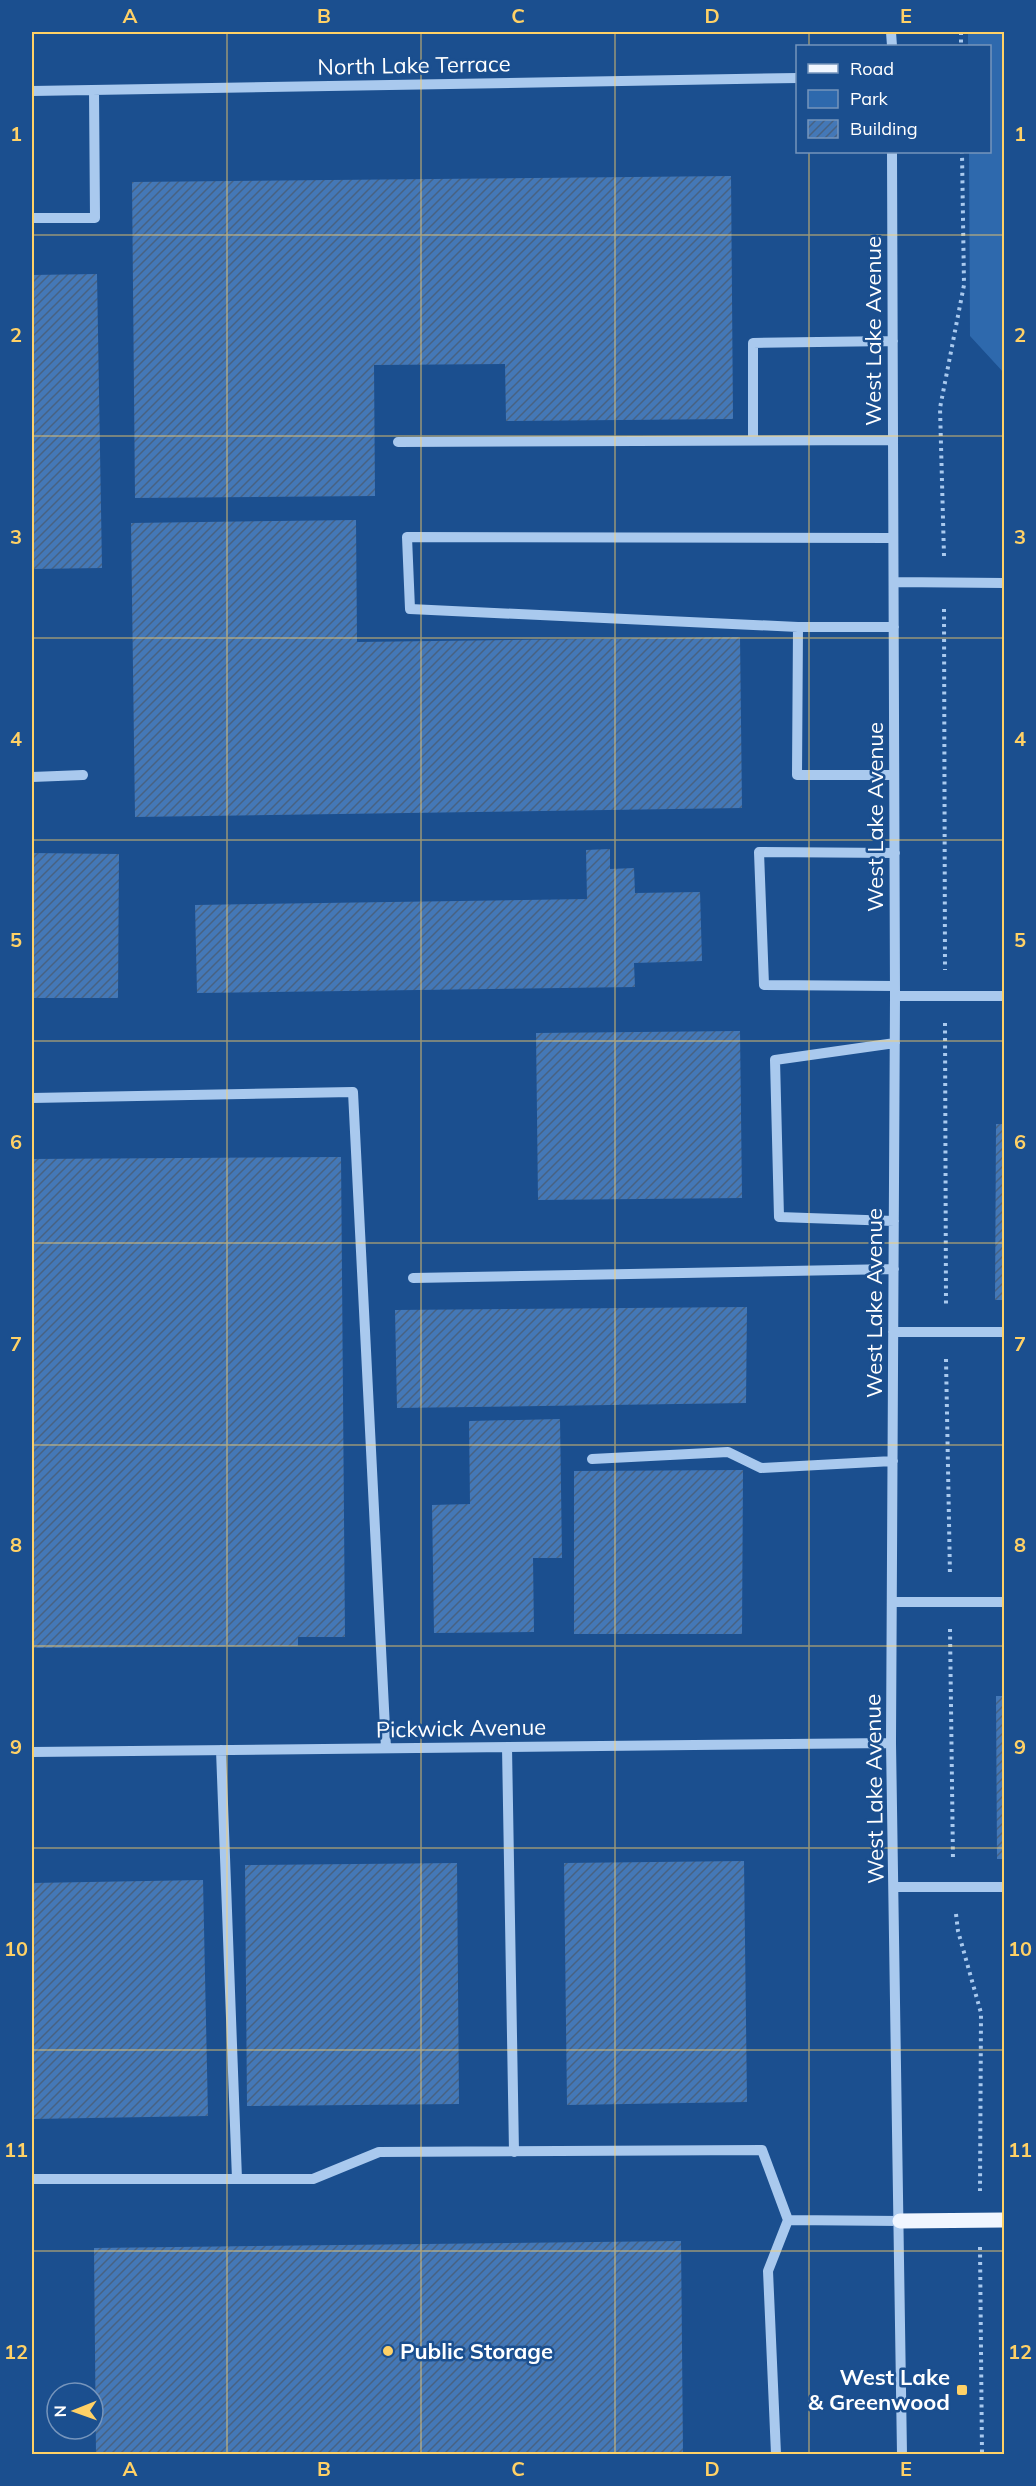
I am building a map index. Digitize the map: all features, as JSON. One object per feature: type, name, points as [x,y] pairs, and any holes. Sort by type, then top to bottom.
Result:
[{"type":"main road","points":[[900,2221],[1005,2220]]},
{"type":"street","name":"North Lake Terrace","points":[[32,91],[796,78]]},
{"type":"street","points":[[32,218],[94,218],[94,90]]},
{"type":"street","name":"West Lake Avenue","points":[[892,153],[895,1043],[891,1743],[902,2454]]},
{"type":"street","points":[[753,440],[753,343],[893,341]]},
{"type":"street","points":[[398,442],[892,440]]},
{"type":"street","points":[[893,538],[407,537],[410,609],[798,627],[894,627]]},
{"type":"street","points":[[894,582],[1005,583]]},
{"type":"street","points":[[798,627],[797,775],[894,776]]},
{"type":"street","points":[[32,777],[83,775]]},
{"type":"street","points":[[895,853],[759,852],[764,985],[895,991],[945,996],[1005,996]]},
{"type":"street","points":[[894,1221],[779,1217],[775,1060],[895,1043]]},
{"type":"street","points":[[32,1098],[353,1092],[386,1748]]},
{"type":"street","points":[[413,1278],[894,1269]]},
{"type":"street","points":[[893,1332],[1005,1332]]},
{"type":"street","points":[[592,1459],[728,1452],[761,1467],[893,1461]]},
{"type":"street","points":[[892,1602],[1005,1602]]},
{"type":"street","name":"Pickwick Avenue","points":[[32,1752],[891,1743]]},
{"type":"street","points":[[507,1747],[514,2152]]},
{"type":"street","points":[[220,1750],[237,2179]]},
{"type":"street","points":[[894,1887],[1005,1887]]},
{"type":"street","points":[[32,2179],[313,2179],[379,2152],[762,2150],[788,2220],[768,2271],[776,2454]]},
{"type":"street","points":[[788,2220],[900,2221]]},
{"type":"path","points":[[962,153],[964,285],[940,408],[944,583],[946,1332],[954,1887],[958,1932],[981,2013],[981,2152]]},
{"type":"path","points":[[981,2286],[982,2454]]},
{"type":"green space","points":[[968,32],[1004,32],[1004,373],[970,336],[969,153],[991,153],[991,45],[968,45]]},
{"type":"building","points":[[731,176],[733,419],[506,421],[505,364],[374,365],[375,496],[135,498],[132,182]]},
{"type":"building","points":[[97,274],[102,568],[32,569],[32,275]]},
{"type":"building","points":[[356,520],[357,642],[740,637],[742,808],[135,817],[131,523]]},
{"type":"building","points":[[610,849],[610,869],[634,868],[635,893],[700,892],[702,961],[634,963],[635,987],[197,993],[195,905],[587,899],[586,850]]},
{"type":"building","points":[[32,853],[119,854],[118,998],[32,998]]},
{"type":"building","points":[[740,1031],[742,1198],[538,1200],[536,1033]]},
{"type":"building","points":[[996,1124],[1004,1124],[1004,1300],[995,1300]]},
{"type":"building","points":[[341,1157],[345,1637],[298,1637],[298,1646],[32,1648],[32,1159]]},
{"type":"building","points":[[747,1307],[746,1403],[397,1408],[395,1310]]},
{"type":"building","points":[[560,1419],[562,1558],[533,1558],[534,1632],[434,1633],[432,1505],[470,1504],[469,1421]]},
{"type":"building","points":[[743,1470],[742,1634],[574,1634],[574,1471]]},
{"type":"building","points":[[996,1696],[1004,1696],[1004,1859],[997,1859]]},
{"type":"building","points":[[744,1861],[747,2102],[567,2105],[564,1863]]},
{"type":"building","points":[[457,1863],[459,2104],[247,2106],[245,1865]]},
{"type":"building","points":[[203,1880],[208,2116],[32,2119],[32,1883]]},
{"type":"building","name":"Public Storage","points":[[681,2241],[683,2454],[96,2454],[96,2441],[105,2441],[105,2381],[95,2381],[94,2248]]},
{"type":"place","name":"Public Storage","points":[[388,2351]]},
{"type":"place","name":"West Lake & Greenwood","points":[[962,2390]]}]
